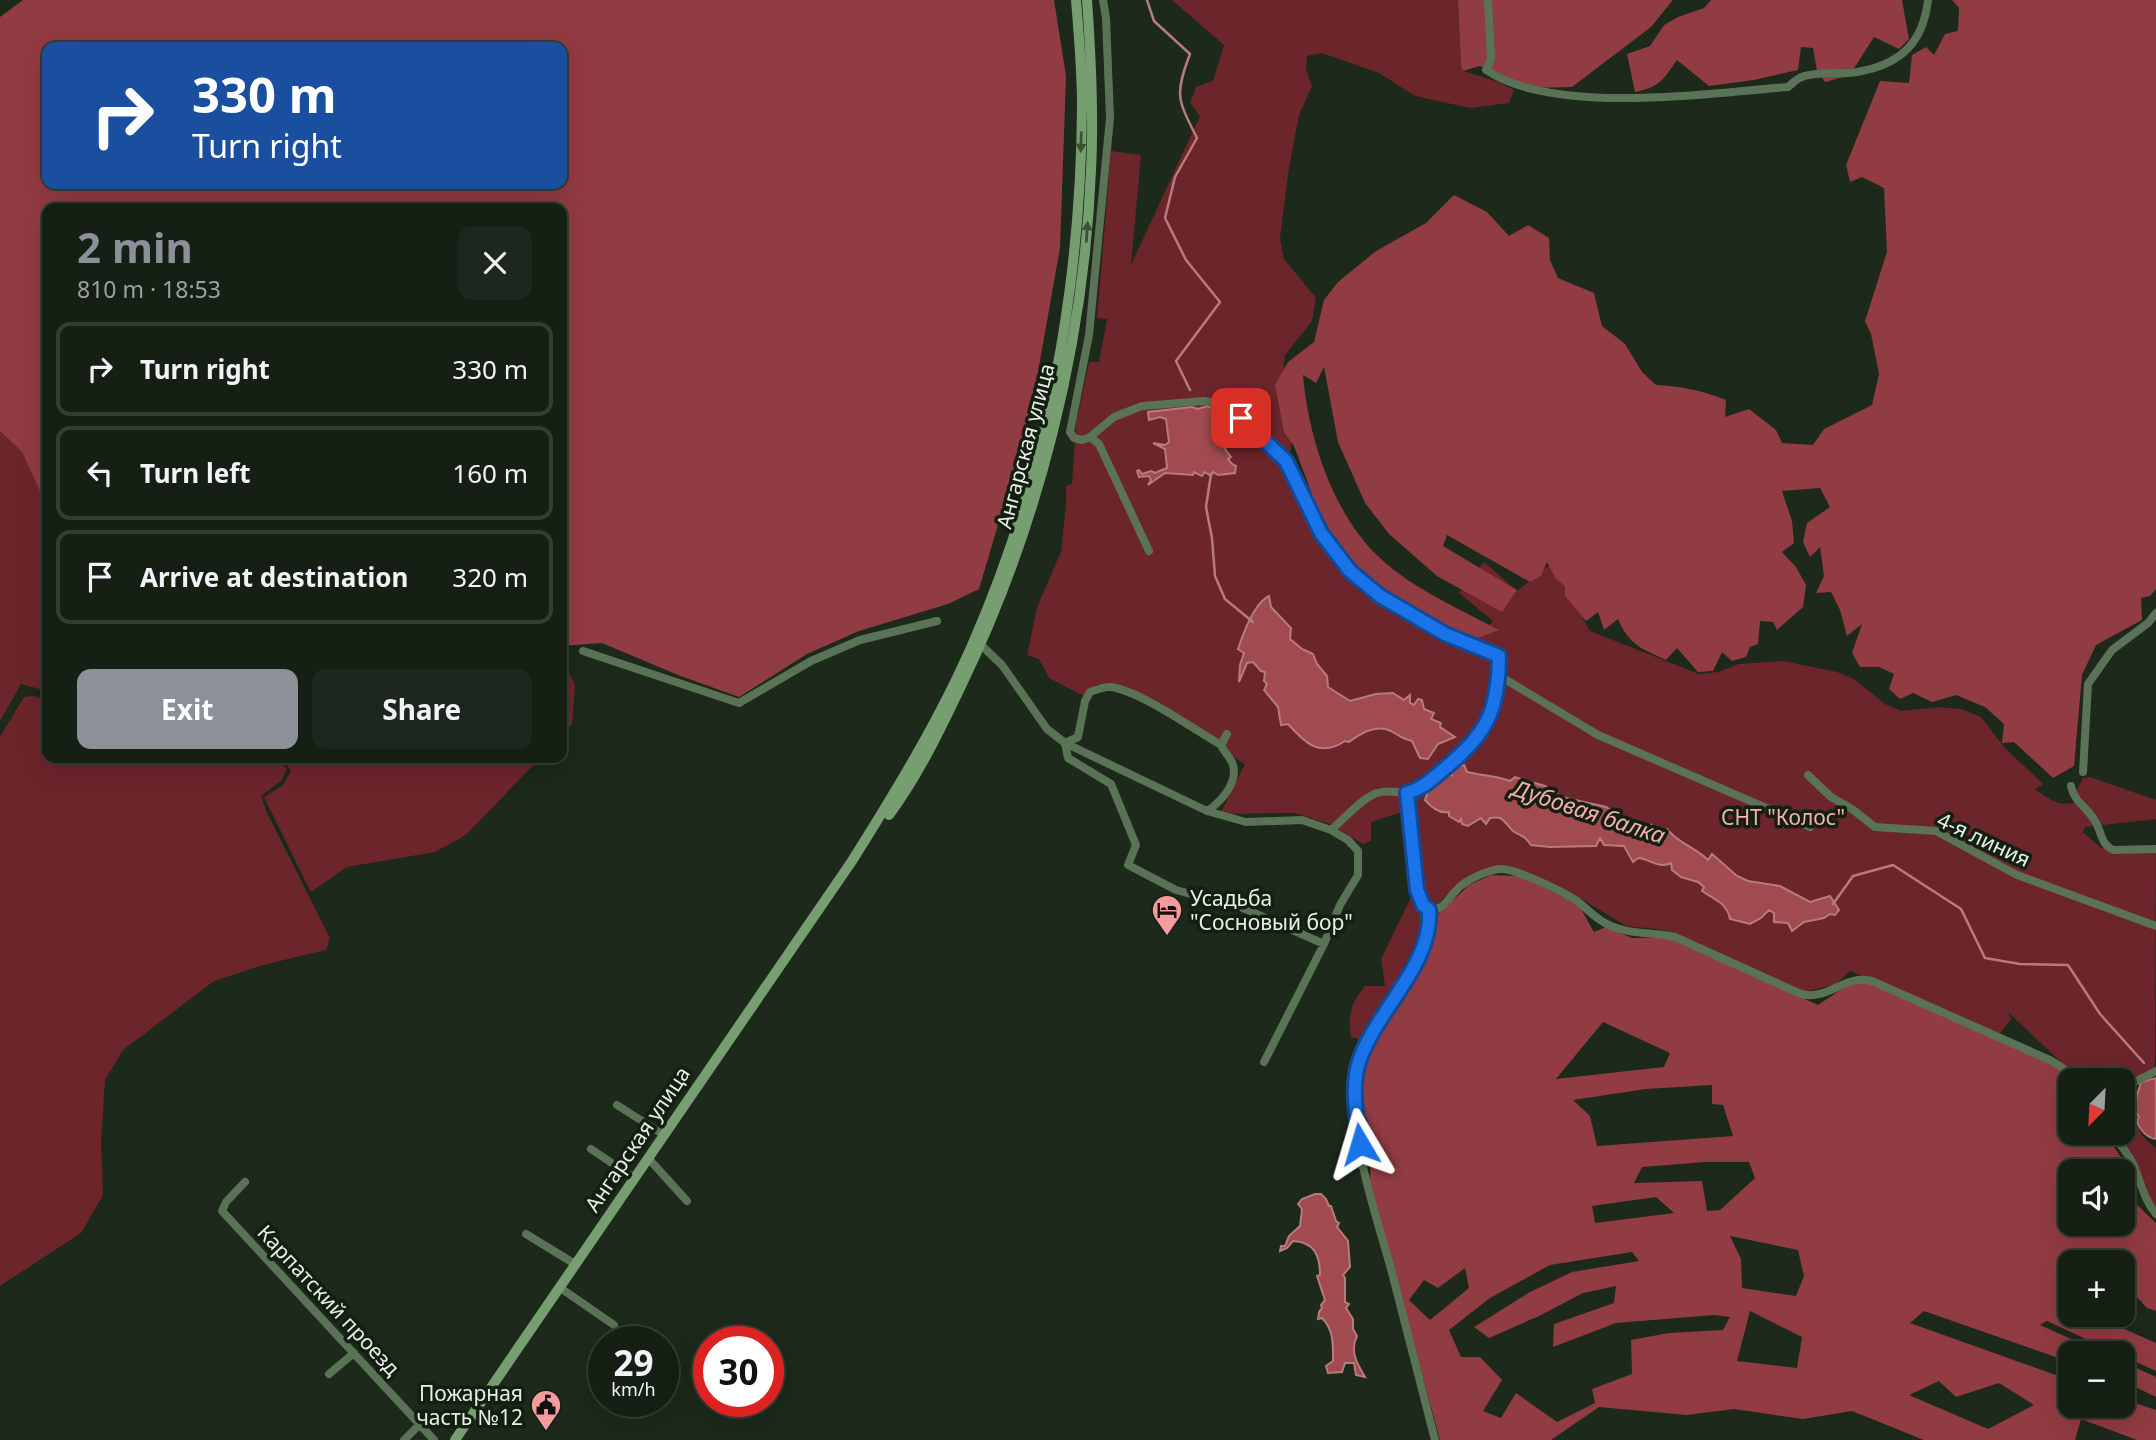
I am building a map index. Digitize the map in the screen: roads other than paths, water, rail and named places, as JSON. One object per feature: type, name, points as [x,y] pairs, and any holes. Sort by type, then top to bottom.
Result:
[{"type":"main road","name":"Ангарская улица","points":[[455,1440],[852,861],[907,774],[973,644],[1023,511],[1055,380],[1074,262],[1082,105],[1076,0]]},
{"type":"main road","name":"Ангарская улица","points":[[852,861],[913,779],[981,645],[1011,569],[1041,477],[1058,410],[1086,246],[1093,98],[1087,0]]},
{"type":"street","points":[[1103,0],[1110,118],[1089,335],[1070,426],[1074,438],[1082,440],[1090,437],[1114,417],[1142,406],[1204,401],[1227,404],[1286,461],[1321,533],[1350,571],[1380,596],[1445,634],[1499,656],[1492,712],[1479,737],[1420,789],[1407,793],[1377,793],[1331,830]]},
{"type":"street","points":[[1488,0],[1491,59],[1486,70],[1503,81],[1538,92],[1632,99],[1788,87],[1801,77],[1857,72],[1880,66],[1900,58],[1916,38],[1926,18],[1928,0]]},
{"type":"street","points":[[1090,437],[1099,444],[1149,551]]},
{"type":"street","points":[[2083,772],[2088,684],[2112,650],[2148,623],[2156,613]]},
{"type":"street","points":[[583,651],[739,703],[811,661],[860,640],[937,621]]},
{"type":"street","points":[[981,645],[1002,665],[1046,729],[1065,743],[1207,811],[1246,822],[1302,820],[1331,830],[1348,840],[1358,851],[1358,874],[1340,905],[1324,944],[1264,1062]]},
{"type":"street","points":[[1498,675],[1598,735],[1810,827]]},
{"type":"street","points":[[1065,743],[1078,737],[1085,701],[1090,692],[1104,687],[1116,688],[1140,698],[1221,745],[1232,763],[1230,786],[1220,802],[1207,811]]},
{"type":"street","points":[[1221,745],[1227,734]]},
{"type":"street","points":[[1065,743],[1068,758],[1111,784],[1136,845],[1128,865],[1175,890],[1243,908],[1324,944]]},
{"type":"street","name":"4-я линия","points":[[1808,775],[1831,797],[1852,808],[1875,827],[1936,831],[2017,875],[2156,926]]},
{"type":"street","points":[[2071,786],[2073,796],[2095,820],[2107,847],[2113,850],[2156,849]]},
{"type":"street","points":[[1407,793],[1417,890],[1423,905],[1429,910],[1435,911],[1441,907],[1462,885],[1494,870],[1509,870],[1567,894],[1598,920],[1627,932],[1675,937],[1812,997],[1852,980],[1872,981],[2052,1061],[2062,1068]]},
{"type":"street","points":[[1429,910],[1428,931],[1419,954],[1360,1058],[1356,1074],[1355,1103],[1371,1195],[1435,1440]]},
{"type":"street","points":[[2135,1082],[2156,1071]]},
{"type":"street","points":[[617,1105],[664,1135]]},
{"type":"street","points":[[2120,1145],[2132,1162],[2146,1203],[2156,1214]]},
{"type":"street","points":[[591,1149],[634,1178]]},
{"type":"street","points":[[648,1158],[687,1201]]},
{"type":"street","name":"Карпатский проезд","points":[[245,1182],[222,1210],[435,1440]]},
{"type":"street","points":[[526,1234],[575,1264]]},
{"type":"street","points":[[559,1287],[614,1325]]},
{"type":"street","points":[[329,1374],[354,1353]]},
{"type":"street","points":[[404,1440],[420,1424]]},
{"type":"water","points":[[1207,406],[1221,412],[1218,423],[1223,425],[1228,441],[1225,449],[1231,457],[1228,459],[1236,466],[1235,473],[1218,475],[1213,472],[1211,476],[1205,472],[1202,476],[1194,472],[1193,475],[1165,473],[1148,485],[1151,480],[1149,476],[1139,477],[1137,471],[1142,474],[1151,471],[1155,473],[1167,468],[1165,449],[1153,443],[1165,445],[1169,442],[1166,419],[1160,417],[1149,420],[1148,412]]},
{"type":"water","points":[[1269,596],[1271,607],[1291,628],[1290,639],[1313,654],[1327,676],[1328,687],[1350,701],[1376,694],[1393,693],[1404,700],[1410,695],[1410,703],[1414,705],[1418,699],[1422,700],[1424,709],[1434,713],[1431,719],[1441,723],[1440,727],[1455,737],[1438,744],[1428,759],[1420,758],[1412,741],[1385,729],[1369,730],[1349,742],[1320,748],[1307,742],[1288,724],[1281,725],[1278,707],[1264,690],[1267,684],[1264,681],[1265,672],[1253,662],[1247,663],[1239,682],[1244,653],[1238,649],[1240,643],[1254,612]]},
{"type":"water","points":[[1464,765],[1467,772],[1510,781],[1515,777],[1545,786],[1562,797],[1606,807],[1640,829],[1646,830],[1651,825],[1652,830],[1664,832],[1667,829],[1708,860],[1712,854],[1737,876],[1748,881],[1780,886],[1810,902],[1830,896],[1839,910],[1835,915],[1804,922],[1792,931],[1788,923],[1774,922],[1774,913],[1769,910],[1750,924],[1730,919],[1723,905],[1702,891],[1704,887],[1698,882],[1681,877],[1672,870],[1671,863],[1658,864],[1638,858],[1633,862],[1624,846],[1604,845],[1600,838],[1596,846],[1531,845],[1498,818],[1490,818],[1486,824],[1481,818],[1468,826],[1462,824],[1461,819],[1459,822],[1449,816],[1449,812],[1439,811],[1425,800],[1435,783],[1452,775],[1453,768]]},
{"type":"water","points":[[2156,1078],[2156,1139],[2142,1131],[2137,1122],[2139,1117],[2135,1112],[2135,1102],[2141,1082]]},
{"type":"water","points":[[1321,1194],[1331,1206],[1339,1223],[1337,1227],[1348,1241],[1350,1267],[1343,1275],[1345,1302],[1349,1304],[1346,1308],[1353,1319],[1353,1329],[1357,1336],[1355,1358],[1365,1377],[1356,1375],[1354,1363],[1345,1363],[1342,1372],[1328,1373],[1326,1366],[1333,1361],[1333,1344],[1326,1323],[1322,1318],[1318,1319],[1325,1300],[1317,1276],[1320,1275],[1320,1268],[1317,1256],[1311,1247],[1293,1241],[1280,1251],[1289,1236],[1300,1226],[1302,1209],[1298,1204],[1302,1199]]},
{"type":"waterway","name":"Дубовая балка","points":[[1147,0],[1154,21],[1190,54],[1182,79],[1180,98],[1197,138],[1175,177],[1165,218],[1186,260],[1220,302],[1176,361],[1190,390]]},
{"type":"waterway","name":"Дубовая балка","points":[[1211,474],[1206,507],[1215,576],[1225,599],[1253,622]]},
{"type":"waterway","name":"Дубовая балка","points":[[1833,904],[1853,876],[1893,865],[1961,909],[1985,958],[2020,964],[2068,965],[2100,1014],[2144,1063]]},
{"type":"place","name":"Усадьба \"Сосновый бор\"","points":[[1167,937]]},
{"type":"place","name":"Пожарная часть №12","points":[[546,1432]]},
{"type":"park label","name":"СНТ \"Колос\"","points":[[1783,817]]}]
